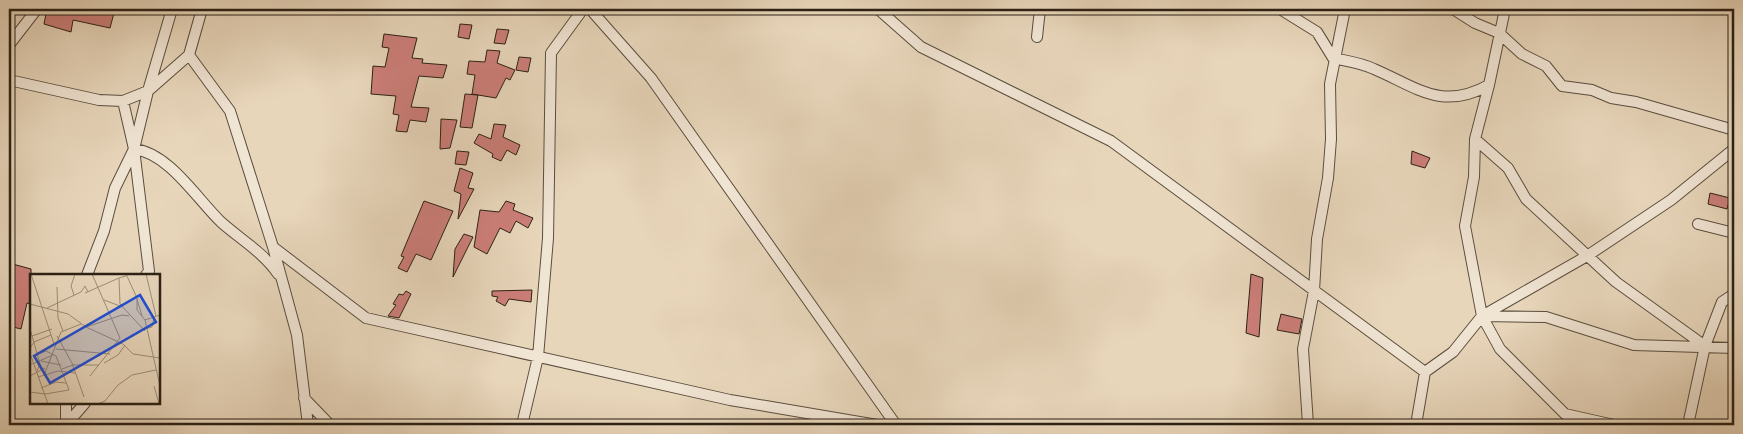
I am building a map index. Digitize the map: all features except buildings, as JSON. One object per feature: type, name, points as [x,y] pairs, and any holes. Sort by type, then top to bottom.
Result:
[{"type":"street","points":[[9,45],[36,9]]},
{"type":"street","points":[[87,274],[104,231],[115,188],[134,149],[148,91],[172,9]]},
{"type":"street","points":[[9,80],[99,100],[123,101],[148,91],[188,55],[202,9]]},
{"type":"street","points":[[522,425],[538,357],[548,238],[551,53],[583,9]]},
{"type":"street","points":[[590,9],[652,78],[896,425]]},
{"type":"street","points":[[878,9],[921,47],[1111,141],[1425,372]]},
{"type":"street","points":[[1037,37],[1040,9]]},
{"type":"street","points":[[1280,9],[1317,32],[1333,58],[1373,68],[1433,95],[1452,98],[1465,96],[1489,85]]},
{"type":"street","points":[[1308,425],[1303,349],[1314,290],[1317,239],[1328,178],[1331,139],[1330,84],[1333,58],[1345,9]]},
{"type":"street","points":[[1453,9],[1475,23],[1499,34],[1522,54],[1546,66],[1562,86],[1592,90],[1612,98],[1636,102],[1734,130]]},
{"type":"street","points":[[1505,9],[1475,139],[1474,177],[1465,226],[1482,316],[1500,349],[1565,414],[1614,425]]},
{"type":"street","points":[[188,55],[230,111],[273,247],[297,335],[308,425]]},
{"type":"street","points":[[123,101],[134,149],[149,272],[147,274]]},
{"type":"street","points":[[1475,139],[1508,168],[1526,199],[1587,256],[1616,282],[1705,346]]},
{"type":"street","points":[[134,149],[144,150],[175,172],[220,221],[278,273],[283,287]]},
{"type":"street","points":[[1416,425],[1425,372],[1453,352],[1482,316],[1587,256],[1671,200],[1734,149]]},
{"type":"street","points":[[1698,224],[1734,233]]},
{"type":"street","points":[[273,247],[366,318],[730,400],[877,425]]},
{"type":"street","points":[[1688,425],[1705,346],[1722,302],[1734,294]]},
{"type":"street","points":[[1482,316],[1546,316],[1634,345],[1734,348]]},
{"type":"street","points":[[304,398],[330,425]]},
{"type":"street","points":[[66,404],[66,425]]},
{"type":"street","points":[[66,425],[84,404]]}]
